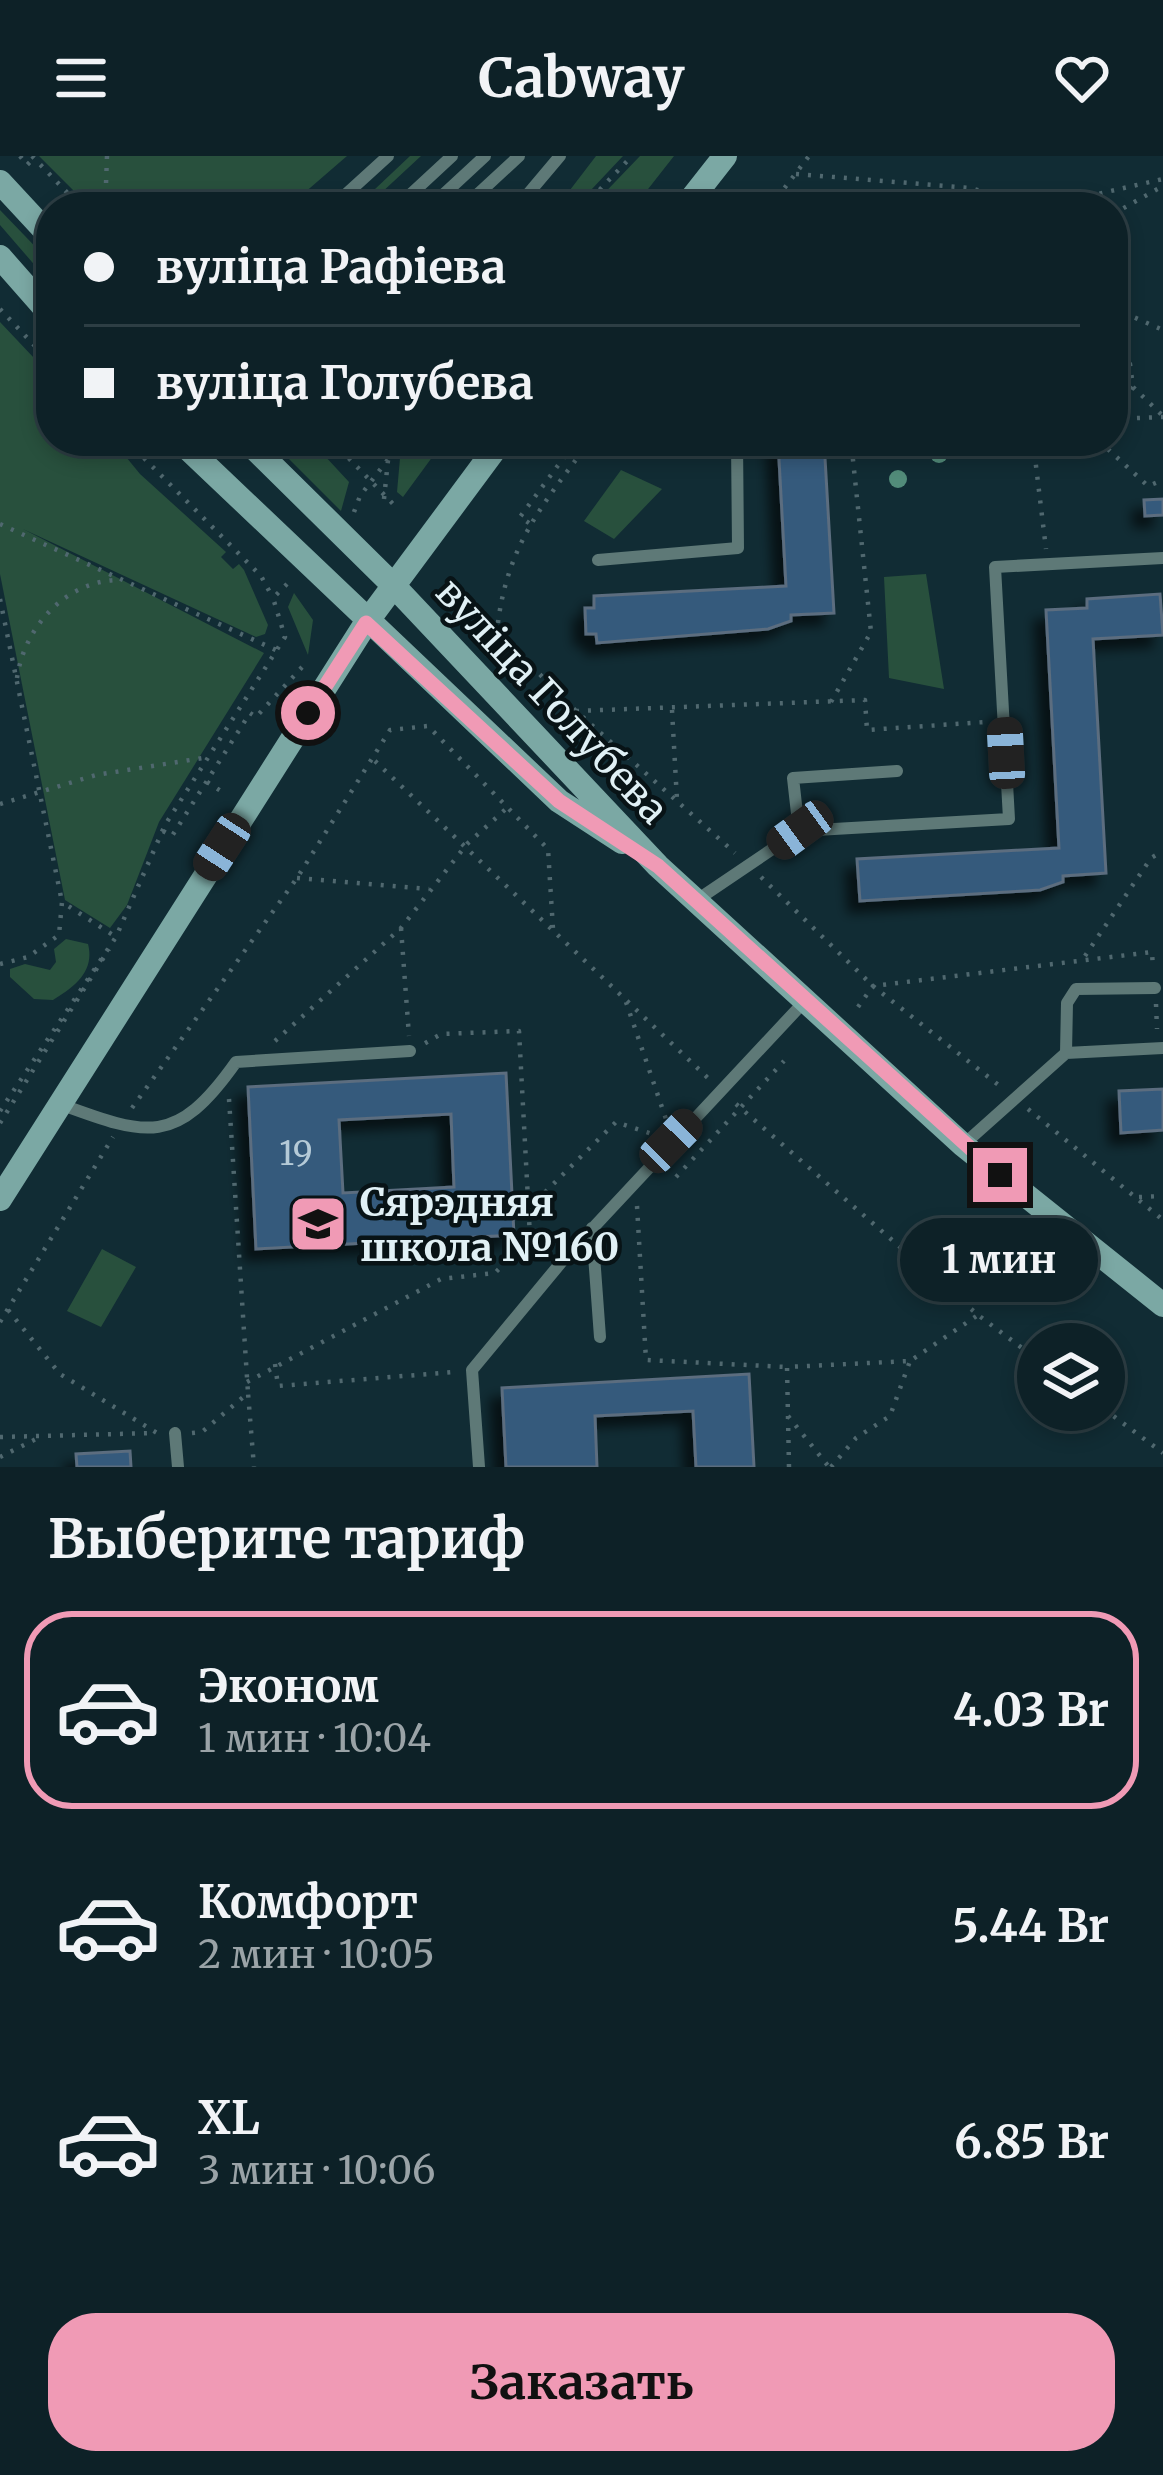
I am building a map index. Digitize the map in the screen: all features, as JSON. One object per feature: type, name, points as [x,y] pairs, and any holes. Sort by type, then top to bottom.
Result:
[{"type":"main road","points":[[697,192],[725,156]]},
{"type":"main road","points":[[0,182],[36,221]]},
{"type":"main road","points":[[0,257],[36,298]]},
{"type":"main road","name":"вуліца Голубева","points":[[195,456],[366,623],[559,801],[658,866]]},
{"type":"main road","name":"вуліца Голубева","points":[[262,456],[393,585],[695,901],[963,1145],[1163,1305]]},
{"type":"main road","points":[[0,1199],[366,623],[490,456]]},
{"type":"lane","points":[[348,192],[388,156]]},
{"type":"lane","points":[[414,192],[452,156]]},
{"type":"lane","points":[[446,192],[485,156]]},
{"type":"lane","points":[[480,192],[519,156]]},
{"type":"lane","points":[[530,192],[560,156]]},
{"type":"lane","points":[[598,560],[738,548],[737,456]]},
{"type":"lane","points":[[695,901],[800,830],[1009,819],[995,567],[1163,558]]},
{"type":"lane","points":[[800,830],[793,778],[897,771]]},
{"type":"lane","points":[[1066,1053],[1067,1003],[1076,989],[1155,988]]},
{"type":"lane","points":[[478,1467],[472,1370],[592,1228],[805,1003]]},
{"type":"lane","points":[[963,1145],[1066,1053],[1161,1048]]},
{"type":"lane","points":[[60,1104],[120,1126],[160,1129],[182,1120],[236,1062],[410,1051]]},
{"type":"lane","points":[[592,1228],[600,1337]]},
{"type":"lane","points":[[176,1433],[178,1467]]},
{"type":"path","points":[[20,156],[27,165],[33,157],[67,192]]},
{"type":"path","points":[[107,156],[110,192]]},
{"type":"path","points":[[597,192],[632,156]]},
{"type":"path","points":[[782,192],[809,156]]},
{"type":"path","points":[[796,174],[984,192]]},
{"type":"path","points":[[1112,192],[1163,183]]},
{"type":"path","points":[[1128,205],[1163,183]]},
{"type":"path","points":[[0,309],[36,347]]},
{"type":"path","points":[[1128,315],[1163,330]]},
{"type":"path","points":[[1128,362],[1133,387],[1163,416]]},
{"type":"path","points":[[1128,395],[1133,387]]},
{"type":"path","points":[[1128,417],[1163,416]]},
{"type":"path","points":[[0,1124],[116,937],[163,831],[285,638],[261,576],[142,456]]},
{"type":"path","points":[[346,456],[396,507]]},
{"type":"path","points":[[384,499],[388,456]]},
{"type":"path","points":[[350,516],[391,456]]},
{"type":"path","points":[[529,523],[520,517],[566,456]]},
{"type":"path","points":[[579,456],[529,523],[506,571],[497,631],[576,711],[750,866],[873,986],[1163,1220]]},
{"type":"path","points":[[831,702],[871,632],[853,456]]},
{"type":"path","points":[[1036,456],[1048,564]]},
{"type":"path","points":[[1115,456],[1148,486],[1163,480]]},
{"type":"path","points":[[0,524],[276,650]]},
{"type":"path","points":[[17,681],[27,642],[64,597],[100,580],[126,580]]},
{"type":"path","points":[[273,598],[286,584]]},
{"type":"path","points":[[0,599],[62,902],[58,935],[28,958],[0,964]]},
{"type":"path","points":[[163,831],[172,836],[250,713],[256,717],[304,665]]},
{"type":"path","points":[[576,711],[865,700],[867,730],[1004,721]]},
{"type":"path","points":[[672,710],[677,800]]},
{"type":"path","points":[[0,1322],[120,1126],[297,878],[390,730],[428,726],[548,849],[554,929]]},
{"type":"path","points":[[0,804],[96,775],[209,757]]},
{"type":"path","points":[[373,759],[740,1108],[1017,1345]]},
{"type":"path","points":[[254,1061],[401,928],[466,844],[507,808]]},
{"type":"path","points":[[1084,956],[1150,858],[1163,851]]},
{"type":"path","points":[[297,878],[429,890]]},
{"type":"path","points":[[62,902],[116,937]]},
{"type":"path","points":[[248,1382],[441,1279],[495,1273],[530,1237],[519,1030],[441,1034],[410,1051],[401,928]]},
{"type":"path","points":[[0,1111],[109,949]]},
{"type":"path","points":[[858,1007],[873,986],[1084,956],[1152,952],[1161,1048]]},
{"type":"path","points":[[624,996],[671,1141],[676,1178],[784,1061]]},
{"type":"path","points":[[227,1074],[248,1393]]},
{"type":"path","points":[[528,1209],[616,1122],[671,1141]]},
{"type":"path","points":[[636,1182],[646,1360],[787,1367],[910,1361],[977,1315]]},
{"type":"path","points":[[1136,1197],[1163,1196]]},
{"type":"path","points":[[8,1310],[60,1373],[158,1433]]},
{"type":"path","points":[[788,1415],[830,1467],[856,1438],[890,1416],[910,1361]]},
{"type":"path","points":[[275,1364],[278,1386],[472,1370]]},
{"type":"path","points":[[787,1367],[789,1467]]},
{"type":"path","points":[[1125,1425],[1163,1453]]},
{"type":"path","points":[[0,1457],[41,1436]]},
{"type":"green space","points":[[39,156],[347,156],[305,192],[75,192]]},
{"type":"green space","points":[[410,156],[421,156],[382,192],[372,192]]},
{"type":"green space","points":[[596,156],[623,156],[589,192],[568,192]]},
{"type":"green space","points":[[640,156],[674,156],[646,192],[605,192]]},
{"type":"green space","points":[[0,210],[36,247],[36,267],[0,225]]},
{"type":"green space","points":[[0,322],[36,360],[36,456],[125,456],[226,552],[221,557],[233,569],[239,564],[268,625],[265,634],[256,637],[23,529],[264,653],[159,822],[127,905],[110,928],[65,900],[0,574]]},
{"type":"green space","points":[[286,456],[325,456],[349,482],[341,511]]},
{"type":"green space","points":[[433,456],[403,497],[397,492],[400,458]]},
{"type":"green space","points":[[621,470],[662,489],[614,539],[584,521]]},
{"type":"green space","points":[[926,574],[944,689],[889,678],[884,577]]},
{"type":"green space","points":[[294,593],[313,620],[308,655],[288,607]]},
{"type":"green space","points":[[66,939],[88,944],[86,970],[76,984],[53,1000],[34,999],[10,977],[10,969],[25,964],[50,970],[56,962],[54,949]]},
{"type":"green space","points":[[102,1249],[136,1267],[101,1327],[67,1311]]},
{"type":"building","points":[[779,456],[825,456],[834,613],[791,615],[791,621],[768,629],[597,643],[596,634],[586,634],[585,608],[594,608],[594,596],[786,586]]},
{"type":"building","points":[[1163,499],[1163,515],[1145,516],[1144,500]]},
{"type":"building","points":[[1160,594],[1163,635],[1093,639],[1106,873],[1063,876],[1063,882],[1040,890],[860,901],[857,859],[1059,848],[1046,610],[1087,608],[1087,599]]},
{"type":"building","points":[[506,1073],[514,1235],[256,1249],[248,1087]],"holes":[[[451,1114],[454,1187],[343,1193],[339,1120]]]},
{"type":"building","points":[[1163,1089],[1163,1130],[1121,1133],[1119,1091]]},
{"type":"building","points":[[749,1374],[754,1467],[696,1467],[693,1411],[595,1416],[597,1467],[506,1467],[502,1388]]},
{"type":"building","points":[[130,1451],[131,1467],[77,1467],[76,1454]]},
{"type":"place","name":"Сярэдняя школа №160","points":[[318,1224]]},
{"type":"route","points":[[308,713],[366,623],[559,801],[658,866],[899,1089],[1000,1175]]}]
